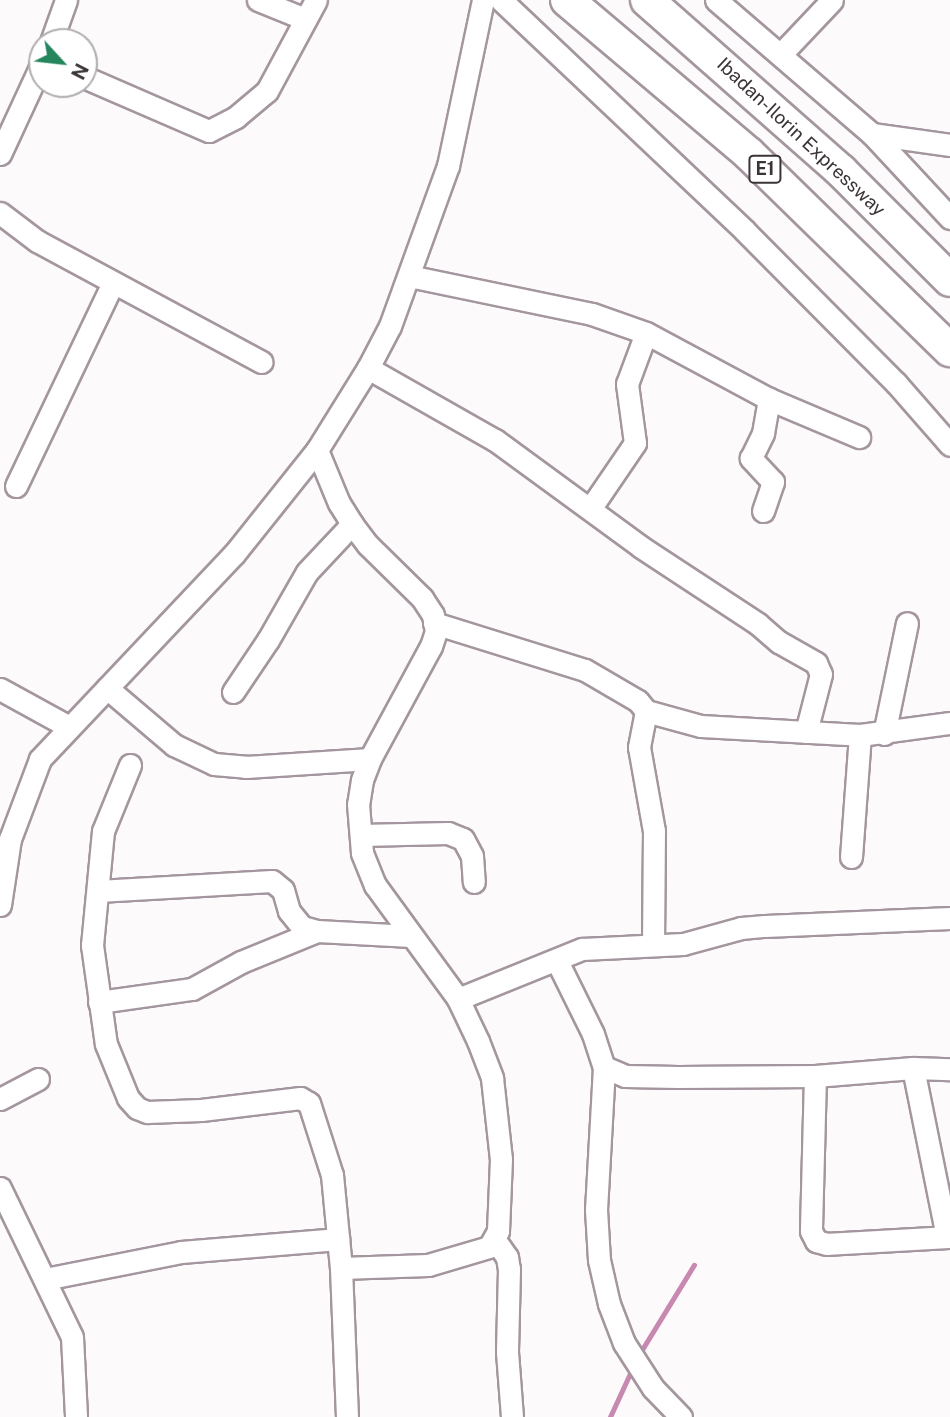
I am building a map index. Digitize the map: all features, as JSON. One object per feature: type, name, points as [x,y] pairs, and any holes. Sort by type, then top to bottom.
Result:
[{"type":"highway","name":"E1","points":[[567,0],[749,154],[950,351]]},
{"type":"highway","name":"Ibadan-Ilorin Expressway","points":[[647,0],[841,171],[950,280]]},
{"type":"street","points":[[56,28],[65,0]]},
{"type":"street","points":[[258,0],[305,19]]},
{"type":"street","points":[[98,83],[209,131],[236,117],[267,91],[316,0]]},
{"type":"street","points":[[0,905],[5,837],[40,759],[234,554],[317,450],[368,368],[390,326],[410,276],[448,166],[483,0]]},
{"type":"street","points":[[501,0],[745,231],[896,383],[950,445]]},
{"type":"street","points":[[716,0],[873,134],[950,218]]},
{"type":"street","points":[[782,54],[832,0]]},
{"type":"street","points":[[0,154],[28,93]]},
{"type":"street","points":[[873,134],[950,145]]},
{"type":"street","points":[[0,214],[37,241],[113,284],[262,362]]},
{"type":"street","points":[[410,276],[592,314],[646,333],[769,399],[859,437]]},
{"type":"street","points":[[16,486],[113,284]]},
{"type":"street","points":[[590,509],[635,443],[627,384],[646,333]]},
{"type":"street","points":[[368,368],[471,425],[779,642],[816,663],[821,674],[806,732]]},
{"type":"street","points":[[763,510],[773,482],[751,458],[763,433],[769,399]]},
{"type":"street","points":[[317,450],[339,503],[352,524],[368,545],[422,598],[433,615],[431,646],[370,759],[358,804],[362,853],[372,878],[458,999],[478,1041],[492,1078],[501,1159],[498,1231],[495,1240],[479,1252],[428,1265],[341,1268]]},
{"type":"street","points":[[233,692],[268,640],[307,572],[352,524]]},
{"type":"street","points":[[434,623],[585,670],[638,701],[646,711],[701,726],[860,735],[884,734],[950,723]]},
{"type":"street","points":[[884,734],[906,623]]},
{"type":"street","points":[[107,688],[174,745],[214,764],[246,766],[370,759]]},
{"type":"street","points":[[0,689],[69,727]]},
{"type":"street","points":[[646,711],[639,747],[654,831],[653,945]]},
{"type":"street","points":[[851,857],[860,735]]},
{"type":"street","points":[[130,765],[103,831],[92,945],[106,1044],[128,1098],[137,1108],[147,1112],[201,1110],[300,1098],[309,1103],[329,1163],[341,1268],[347,1417]]},
{"type":"street","points":[[361,835],[448,833],[463,839],[472,856],[474,883]]},
{"type":"street","points":[[98,891],[272,881],[283,890],[289,911],[302,927],[317,931],[411,936]]},
{"type":"street","points":[[458,999],[589,947],[683,944],[740,928],[950,918]]},
{"type":"street","points":[[99,1002],[192,989],[241,962],[317,931]]},
{"type":"street","points":[[557,961],[593,1034],[604,1067],[596,1210],[599,1260],[606,1293],[624,1343],[653,1388],[681,1417]]},
{"type":"street","points":[[604,1067],[625,1076],[815,1076],[913,1068],[950,1069]]},
{"type":"street","points":[[815,1076],[811,1231],[816,1241],[827,1244],[949,1237],[913,1068]]},
{"type":"street","points":[[0,1099],[38,1079]]},
{"type":"street","points":[[0,1188],[72,1337],[76,1417]]},
{"type":"street","points":[[45,1279],[181,1252],[338,1239]]},
{"type":"street","points":[[495,1240],[506,1257],[509,1269],[507,1352],[512,1417]]},
{"type":"waterway","points":[[640,1353],[694,1265]]},
{"type":"waterway","points":[[610,1417],[633,1367]]}]
